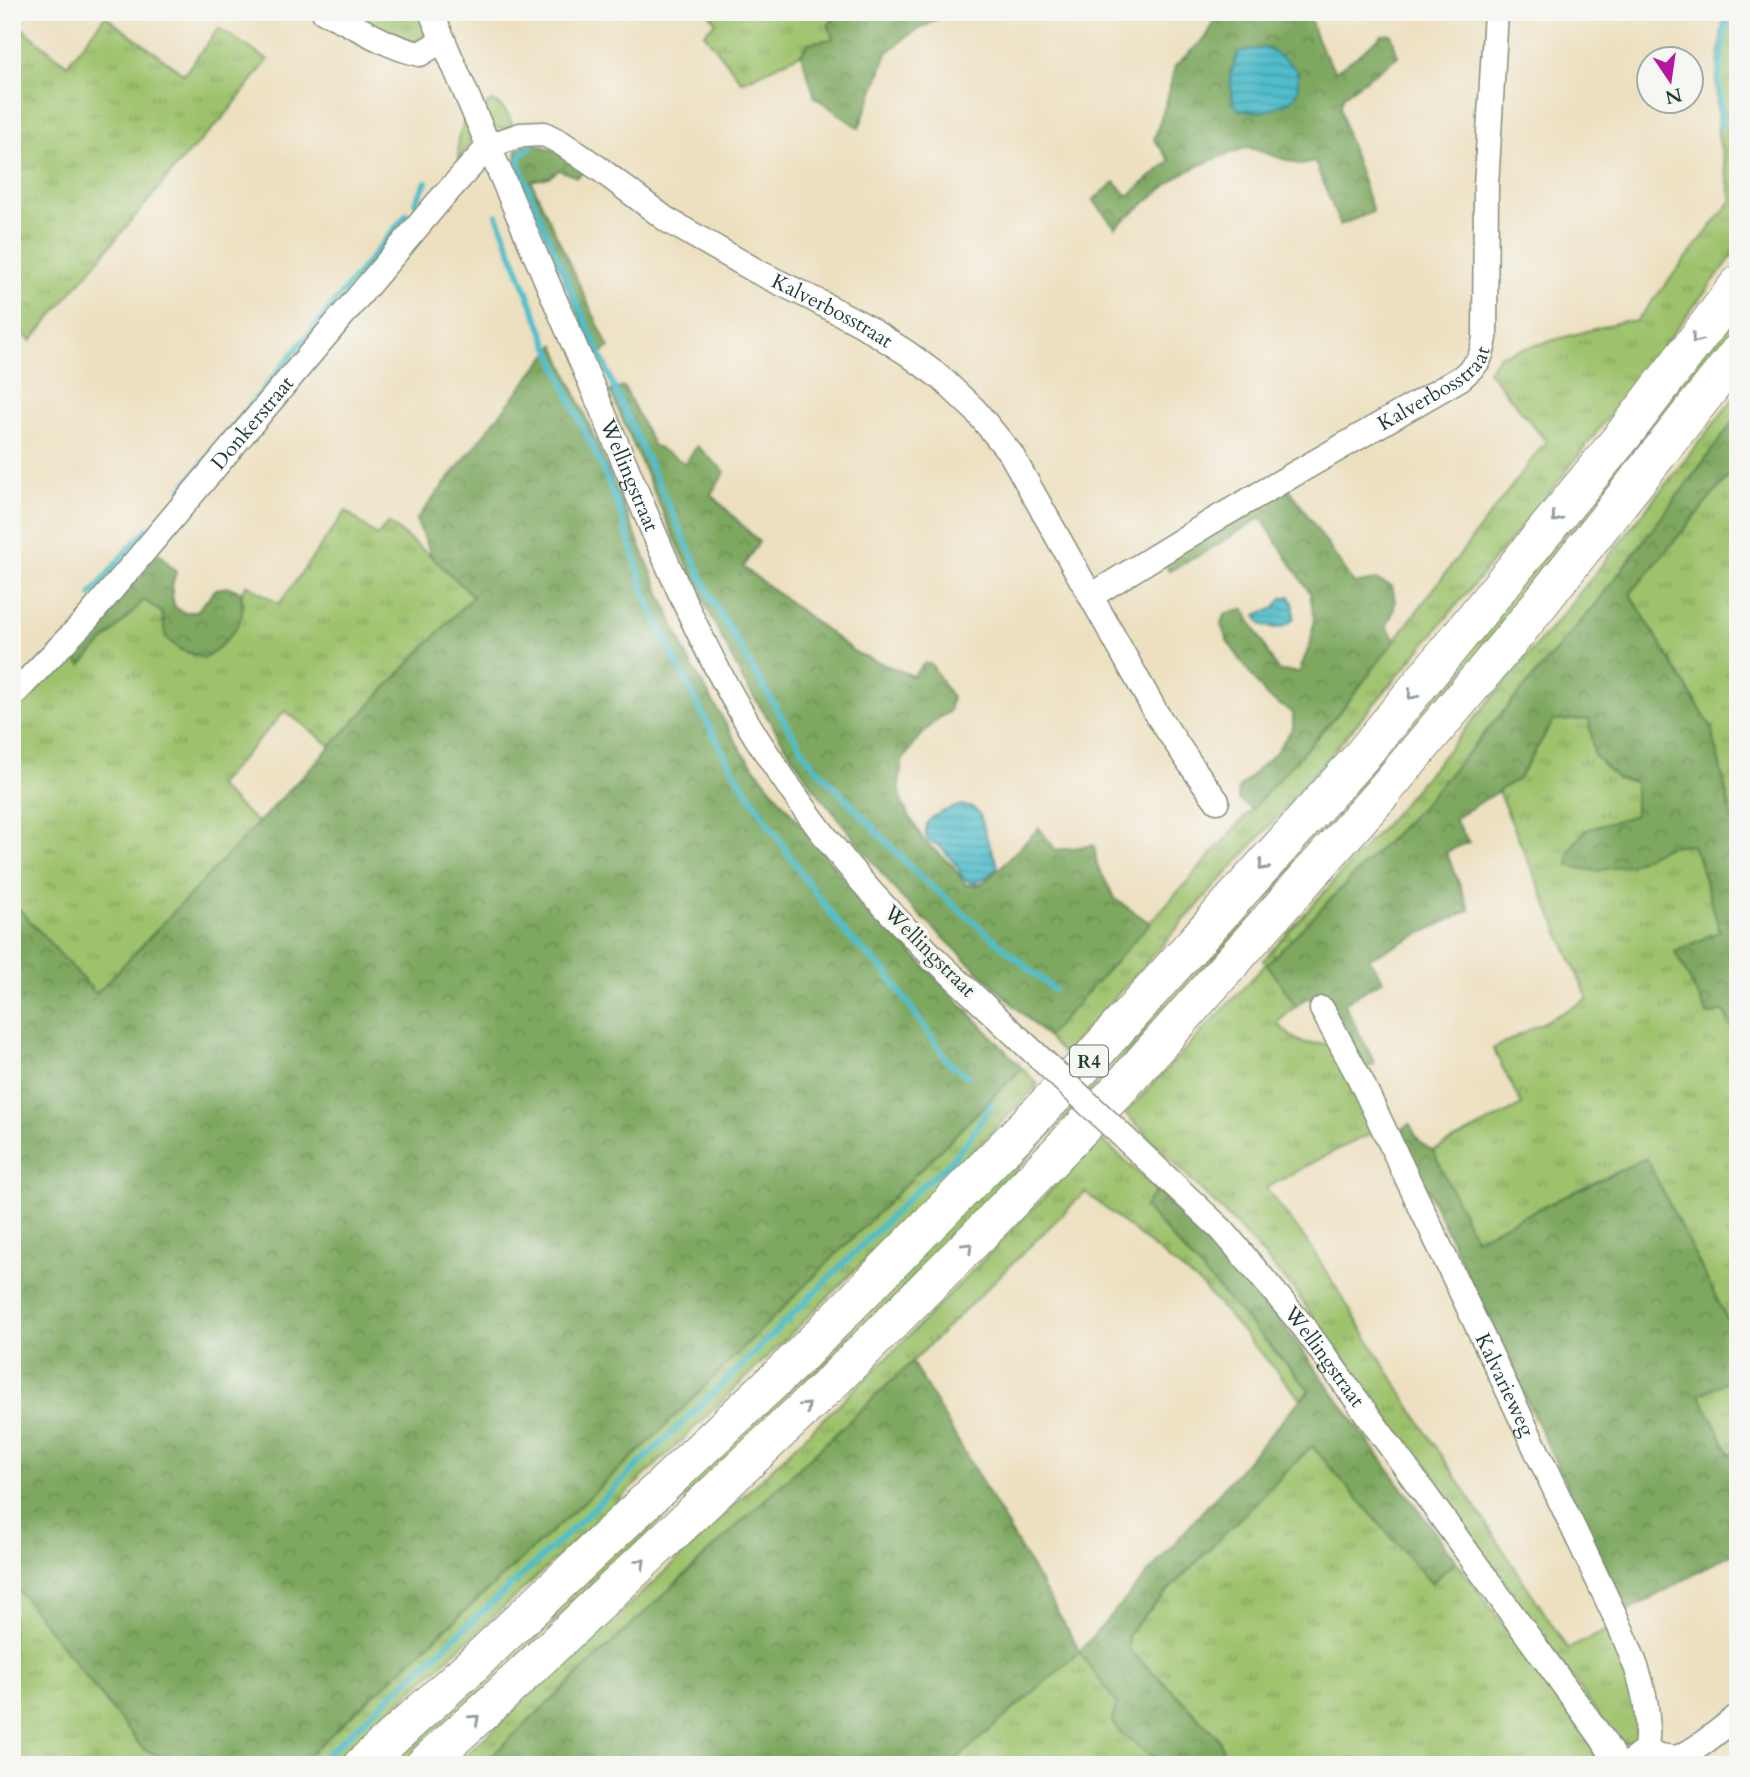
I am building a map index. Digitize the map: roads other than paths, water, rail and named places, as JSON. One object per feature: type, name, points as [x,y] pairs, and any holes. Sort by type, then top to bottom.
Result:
[{"type":"highway","name":"R4","points":[[362,1765],[800,1356],[1083,1067],[1359,759],[1625,433],[1738,285]]},
{"type":"highway","name":"R4","points":[[424,1765],[831,1383],[1119,1090],[1374,802],[1494,660],[1738,353]]},
{"type":"street","points":[[324,12],[420,54],[443,40]]},
{"type":"street","name":"Wellingstraat","points":[[432,12],[647,516],[699,632],[757,738],[801,803],[871,891],[935,959],[1222,1230],[1265,1279],[1303,1326],[1594,1727],[1618,1765]]},
{"type":"street","name":"Kalverbosstraat","points":[[1091,596],[1211,522],[1461,378],[1476,365],[1482,355],[1485,338],[1486,187],[1496,12]]},
{"type":"street","name":"Kalverbosstraat","points":[[489,146],[520,135],[544,134],[560,142],[667,220],[749,267],[860,324],[941,378],[975,410],[1011,454],[1158,716],[1217,801]]},
{"type":"street","name":"Donkerstraat","points":[[12,696],[87,619],[439,201],[489,146]]},
{"type":"street","name":"Kalvarieweg","points":[[1322,1009],[1360,1079],[1632,1654],[1644,1693],[1647,1718],[1636,1758]]},
{"type":"street","points":[[1636,1758],[1677,1757],[1690,1752],[1738,1716]]},
{"type":"water","points":[[1264,48],[1292,65],[1298,73],[1296,96],[1289,102],[1263,112],[1240,110],[1233,103],[1230,76],[1238,52]]},
{"type":"water","points":[[1290,596],[1294,606],[1294,619],[1279,628],[1261,624],[1256,615],[1274,609],[1282,598]]},
{"type":"water","points":[[961,805],[973,808],[980,814],[998,865],[977,883],[962,877],[958,867],[940,846],[927,840],[927,825],[930,820]]},
{"type":"waterway","points":[[1721,126],[1719,74],[1728,12]]},
{"type":"waterway","points":[[532,146],[522,153],[519,164],[562,271],[714,603],[781,716],[809,760],[916,873],[1054,990]]},
{"type":"waterway","points":[[415,203],[426,182]]},
{"type":"waterway","points":[[182,489],[407,214]]},
{"type":"waterway","points":[[497,215],[573,406],[620,511],[650,607],[714,736],[733,770],[806,880],[847,935],[887,973],[949,1063],[968,1076]]},
{"type":"waterway","points":[[91,595],[147,529]]},
{"type":"waterway","points":[[1104,573],[1124,562]]},
{"type":"waterway","points":[[315,1765],[554,1546],[732,1375],[920,1187],[946,1166],[970,1138],[992,1103]]}]
